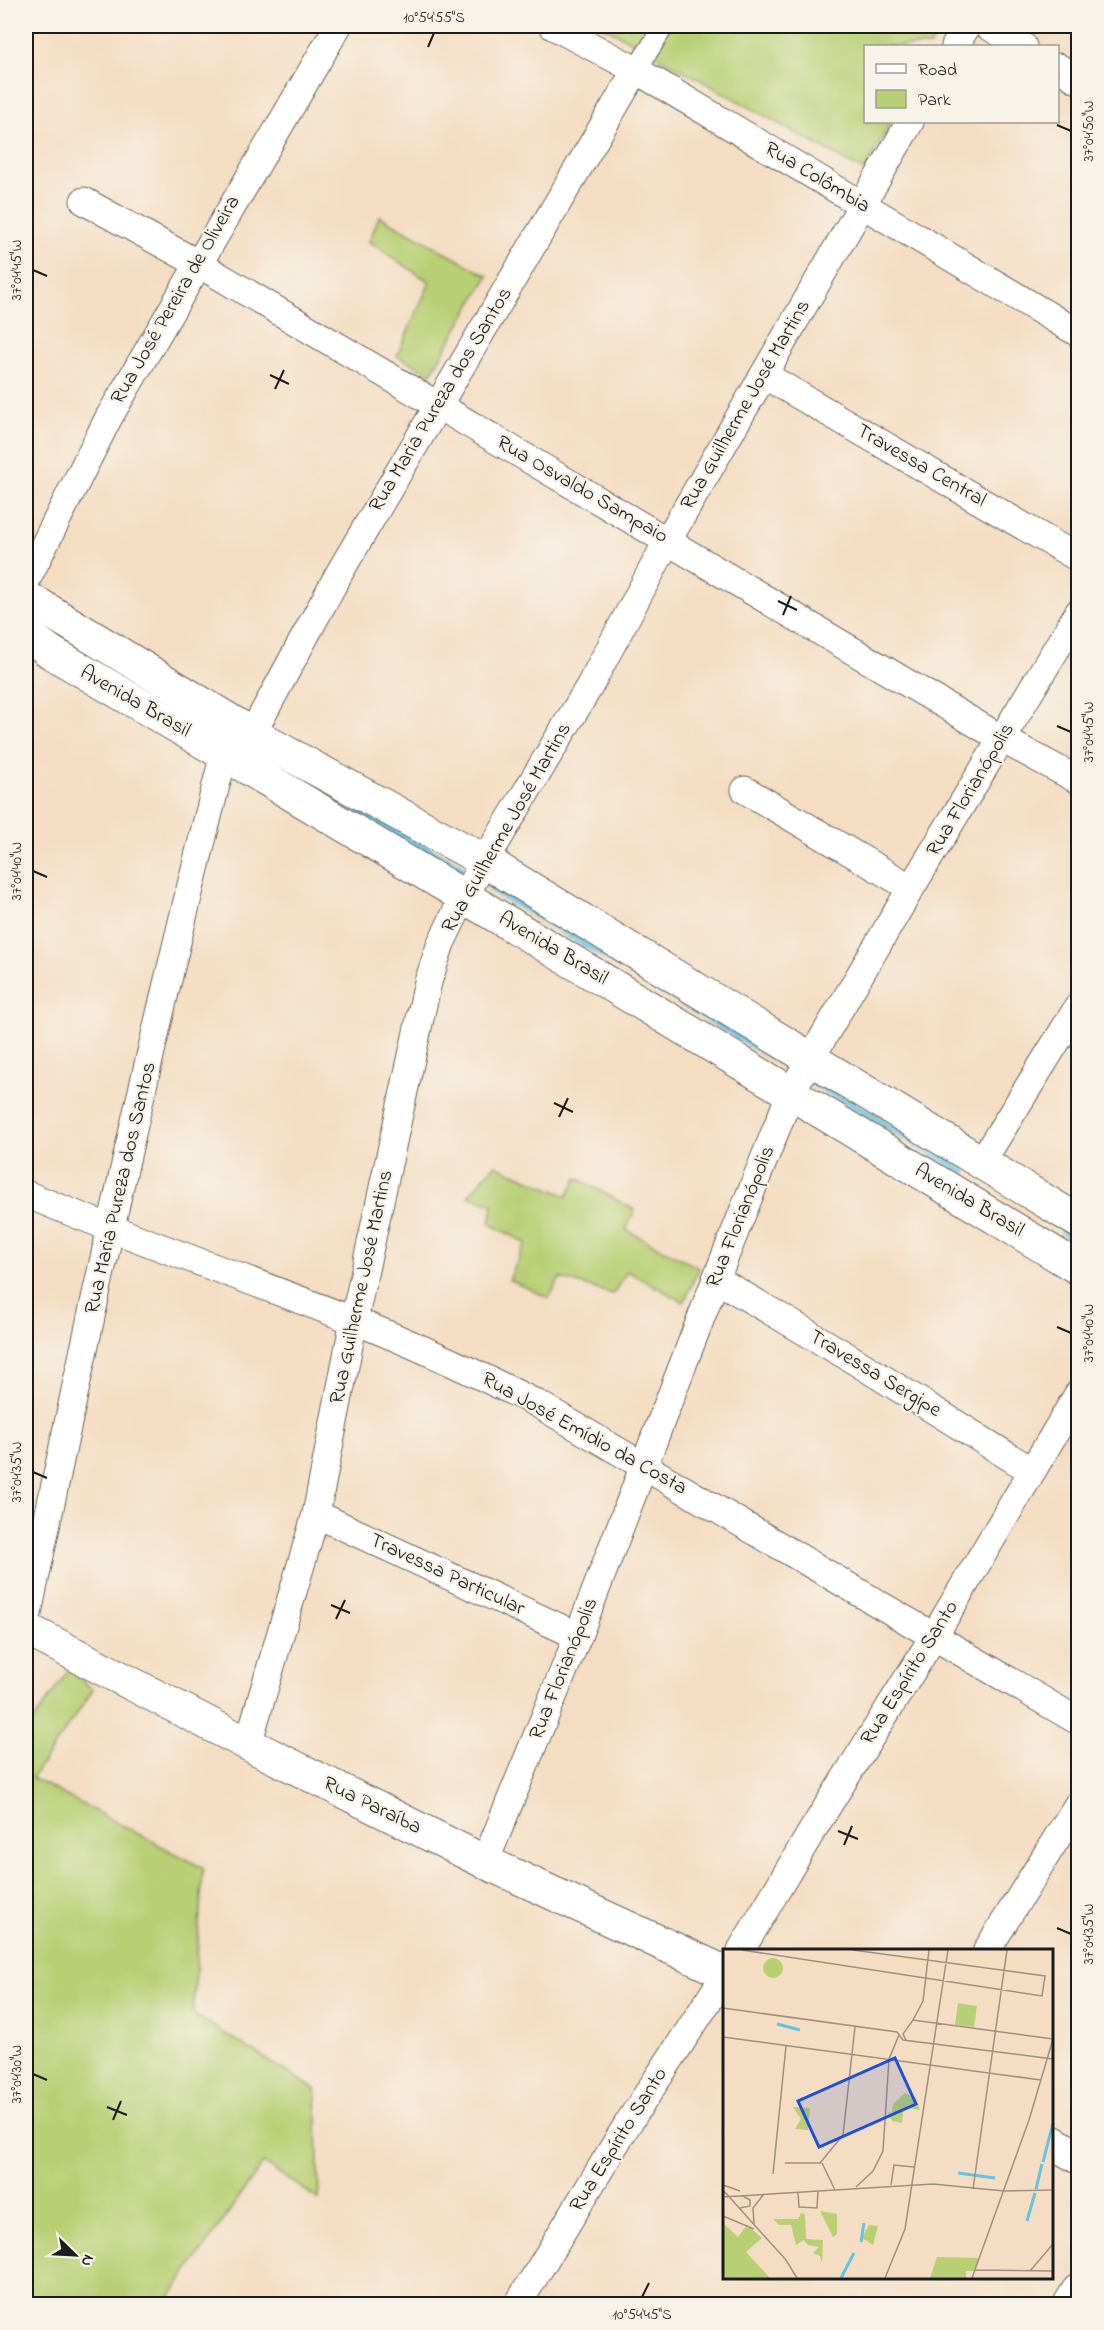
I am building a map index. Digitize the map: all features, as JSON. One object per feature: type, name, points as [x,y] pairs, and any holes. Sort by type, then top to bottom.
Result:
[{"type":"street","name":"Rua José Pereira de Oliveira","points":[[26,581],[109,417],[197,263],[338,26]]},
{"type":"street","name":"Rua Colômbia","points":[[553,26],[636,70],[1078,333]]},
{"type":"street","points":[[636,70],[664,26]]},
{"type":"street","points":[[956,45],[967,26]]},
{"type":"street","points":[[988,26],[1021,45]]},
{"type":"street","points":[[1059,68],[1078,80]]},
{"type":"street","name":"Rua Maria Pureza dos Santos","points":[[252,734],[341,570],[636,70]]},
{"type":"street","name":"Rua Guilherme José Martins","points":[[248,1744],[316,1515],[354,1320],[428,982],[441,943],[464,896],[589,687],[668,540],[909,123]]},
{"type":"street","name":"Rua Osvaldo Sampaio","points":[[84,201],[197,263],[1002,739],[1078,780]]},
{"type":"street","name":"Travessa Central","points":[[764,375],[1078,558]]},
{"type":"street","name":"Avenida Brasil","points":[[26,597],[252,734],[485,861],[1078,1221]]},
{"type":"street","name":"Rua Florianópolis","points":[[486,1862],[578,1636],[791,1092],[911,888],[1078,613]]},
{"type":"street","name":"Avenida Brasil","points":[[26,634],[52,653],[791,1092],[1078,1268]]},
{"type":"street","name":"Rua Maria Pureza dos Santos","points":[[26,1623],[62,1446],[111,1230],[188,895],[224,754]]},
{"type":"street","points":[[745,790],[911,888]]},
{"type":"street","points":[[981,1163],[1078,1007]]},
{"type":"street","name":"Rua José Emídio da Costa","points":[[26,1194],[111,1230],[354,1320],[528,1399],[1078,1721]]},
{"type":"street","name":"Travessa Sergipe","points":[[716,1279],[1032,1470]]},
{"type":"street","name":"Rua Espírito Santo","points":[[742,1949],[812,1831],[934,1636],[1078,1394]]},
{"type":"street","name":"Travessa Particular","points":[[316,1515],[578,1636]]},
{"type":"street","name":"Rua Paraíba","points":[[26,1629],[248,1744],[486,1862],[723,1972]]},
{"type":"street","points":[[988,1949],[1078,1804]]},
{"type":"street","name":"Rua Espírito Santo","points":[[518,2304],[627,2124],[723,1979]]},
{"type":"street","points":[[1053,2143],[1078,2157]]},
{"type":"street","points":[[1070,2304],[1078,2291]]},
{"type":"green space","points":[[603,26],[941,26],[931,45],[864,45],[864,123],[890,123],[864,171]]},
{"type":"green space","points":[[379,216],[488,276],[431,373],[397,356],[430,282],[369,242]]},
{"type":"green space","points":[[495,1165],[567,1196],[577,1178],[635,1210],[626,1230],[699,1268],[684,1302],[627,1271],[613,1294],[560,1278],[549,1298],[509,1280],[526,1243],[490,1224],[493,1205],[468,1196]]},
{"type":"green space","points":[[69,1669],[93,1690],[32,1778],[203,1868],[193,2014],[316,2090],[319,2199],[263,2163],[165,2304],[26,2304],[26,1732]]},
{"type":"waterway","points":[[316,788],[460,868]]},
{"type":"waterway","points":[[492,888],[784,1063]]},
{"type":"waterway","points":[[818,1084],[964,1171]]},
{"type":"waterway","points":[[1064,1231],[1078,1240]]}]
